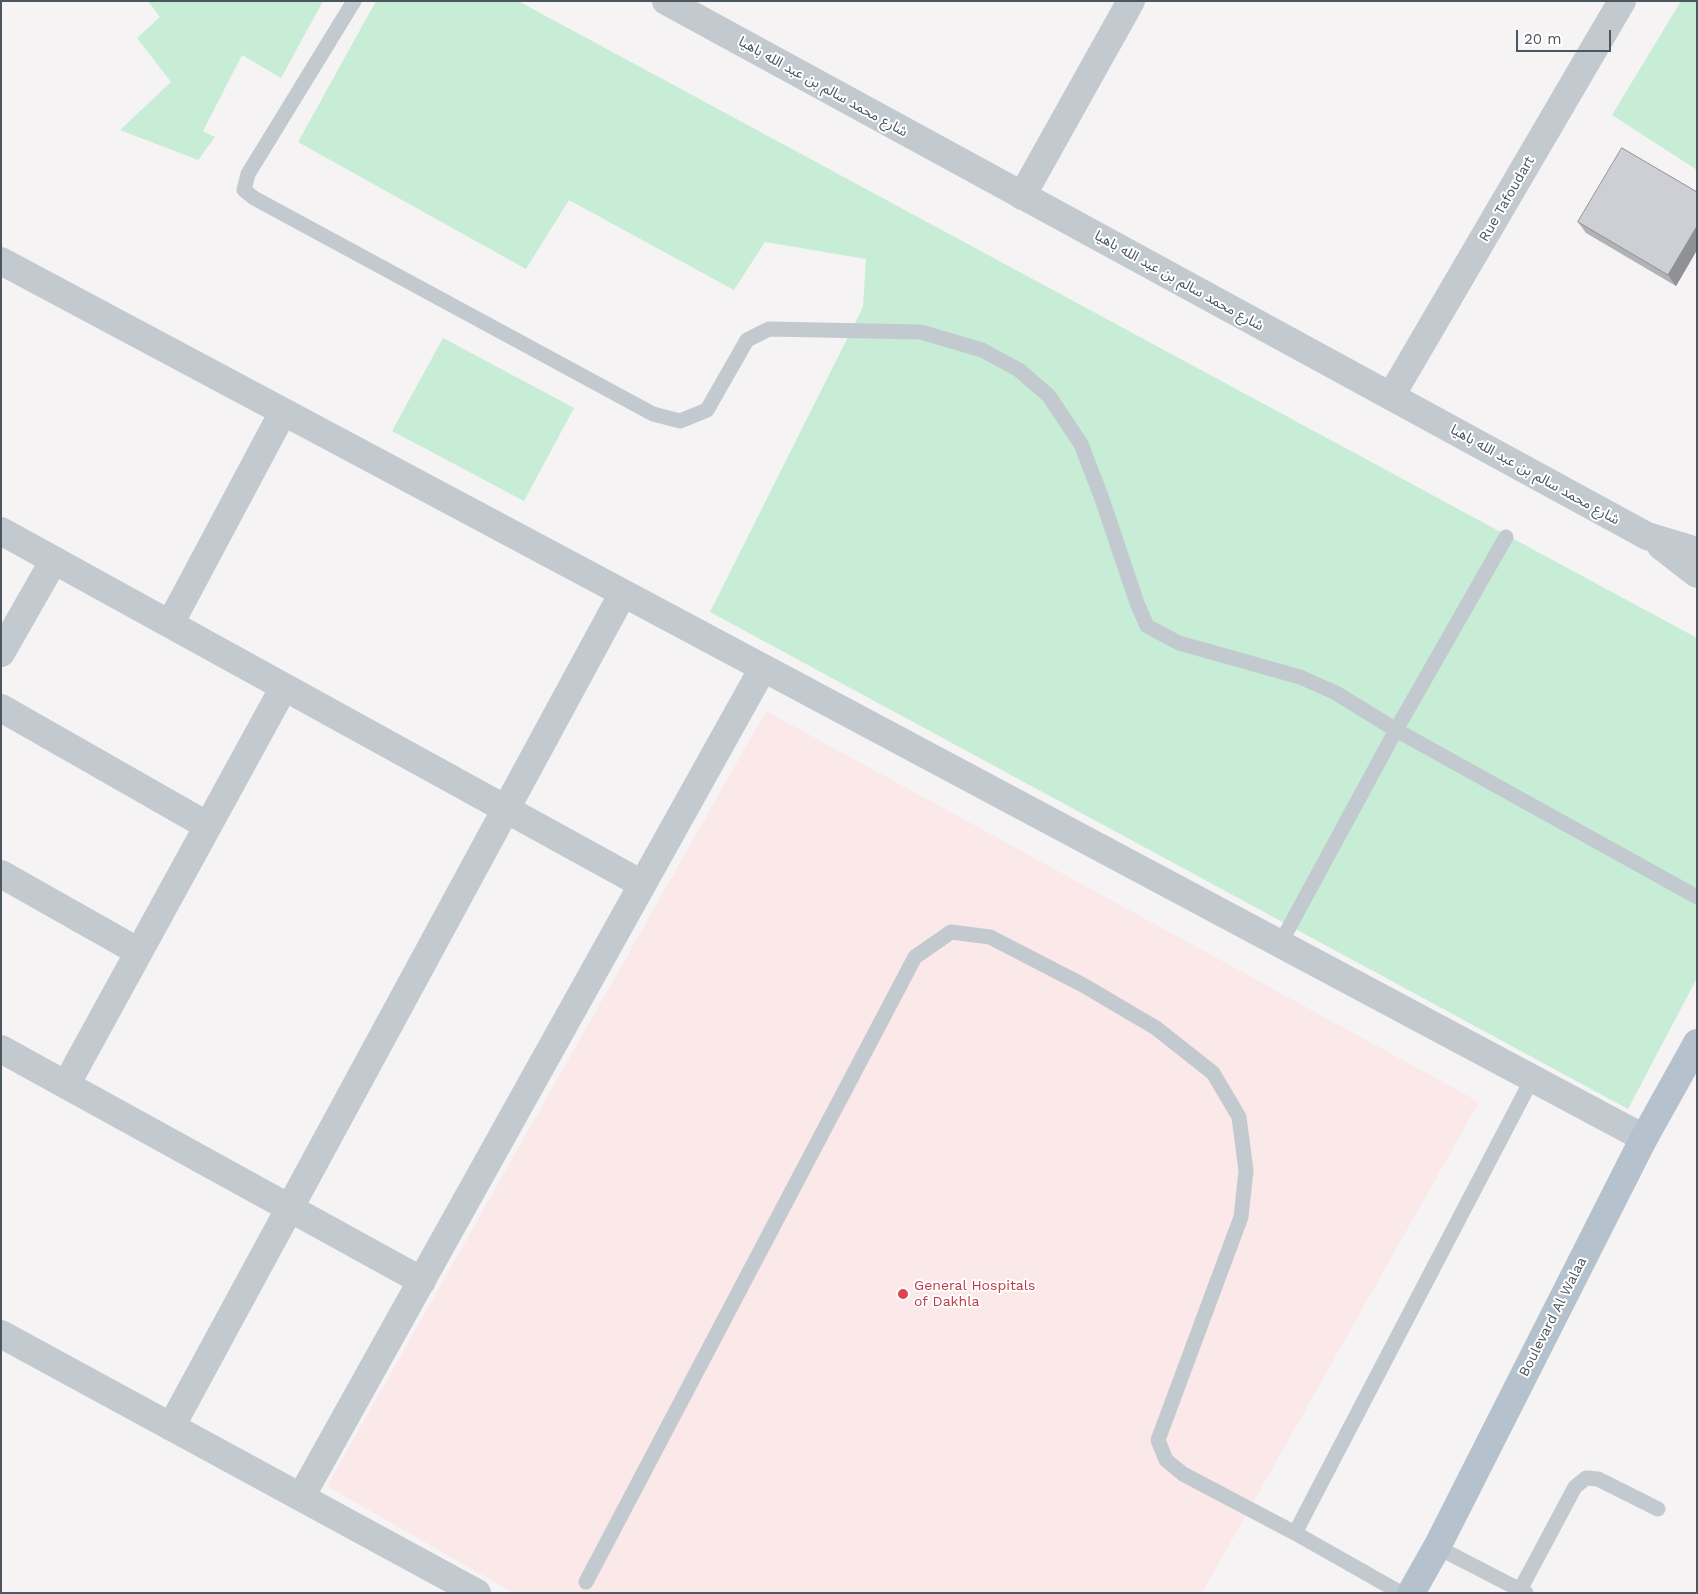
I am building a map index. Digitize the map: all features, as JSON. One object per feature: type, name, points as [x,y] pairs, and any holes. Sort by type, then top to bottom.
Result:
[{"type":"main road","name":"Boulevard Al Walaa","points":[[1411,1593],[1437,1547],[1644,1138],[1697,1043]]},
{"type":"street","name":"شارع محمد سالم بن عبد الله باهيا","points":[[666,1],[1648,536],[1697,550]]},
{"type":"street","points":[[1022,196],[1131,1]]},
{"type":"street","name":"Rue Tafoudart","points":[[1391,396],[1622,1]]},
{"type":"street","points":[[1,261],[1644,1138]]},
{"type":"street","points":[[170,624],[282,412]]},
{"type":"street","points":[[1,531],[642,884]]},
{"type":"street","points":[[1648,536],[1697,574]]},
{"type":"street","points":[[1,653],[54,560]]},
{"type":"street","points":[[171,1427],[623,594]]},
{"type":"street","points":[[301,1497],[763,668]]},
{"type":"street","points":[[66,1085],[284,687]]},
{"type":"street","points":[[1,708],[208,826]]},
{"type":"street","points":[[1,874],[139,952]]},
{"type":"street","points":[[1,1049],[422,1281]]},
{"type":"street","points":[[1,1334],[477,1593]]},
{"type":"lane","points":[[354,1],[248,174],[244,190],[254,198],[653,414],[680,421],[707,410],[747,340],[769,329],[921,332],[982,350],[1019,370],[1049,396],[1081,444],[1101,496],[1137,603],[1147,626],[1179,643],[1309,681],[1336,693],[1396,730],[1697,897]]},
{"type":"lane","points":[[1280,944],[1396,730],[1506,537]]},
{"type":"lane","points":[[586,1582],[915,957],[951,932],[990,937],[1083,985],[1156,1028],[1213,1073],[1239,1118],[1246,1171],[1241,1217],[1158,1440],[1166,1460],[1183,1474],[1401,1593]]},
{"type":"lane","points":[[1294,1533],[1532,1079]]},
{"type":"lane","points":[[1437,1547],[1523,1591],[1575,1487],[1586,1478],[1598,1479],[1658,1509]]},
{"type":"shaded area","name":"General Hospitals of Dakhla","points":[[766,711],[1479,1102],[1202,1593],[514,1593],[327,1486]]},
{"type":"green space","points":[[148,1],[323,1],[281,78],[242,55],[203,131],[215,137],[198,160],[120,130],[171,82],[137,38],[160,17]]},
{"type":"green space","points":[[376,1],[518,1],[1697,638],[1697,978],[1628,1109],[710,612],[863,307],[866,259],[765,242],[734,290],[569,200],[526,269],[298,142]]},
{"type":"green space","points":[[1681,1],[1697,1],[1697,170],[1612,115]]},
{"type":"green space","points":[[443,338],[574,408],[524,501],[392,431]]},
{"type":"building","points":[[1622,148],[1697,192],[1697,226],[1668,275],[1578,222]]},
{"type":"place","name":"General Hospitals of Dakhla","points":[[903,1294]]}]
